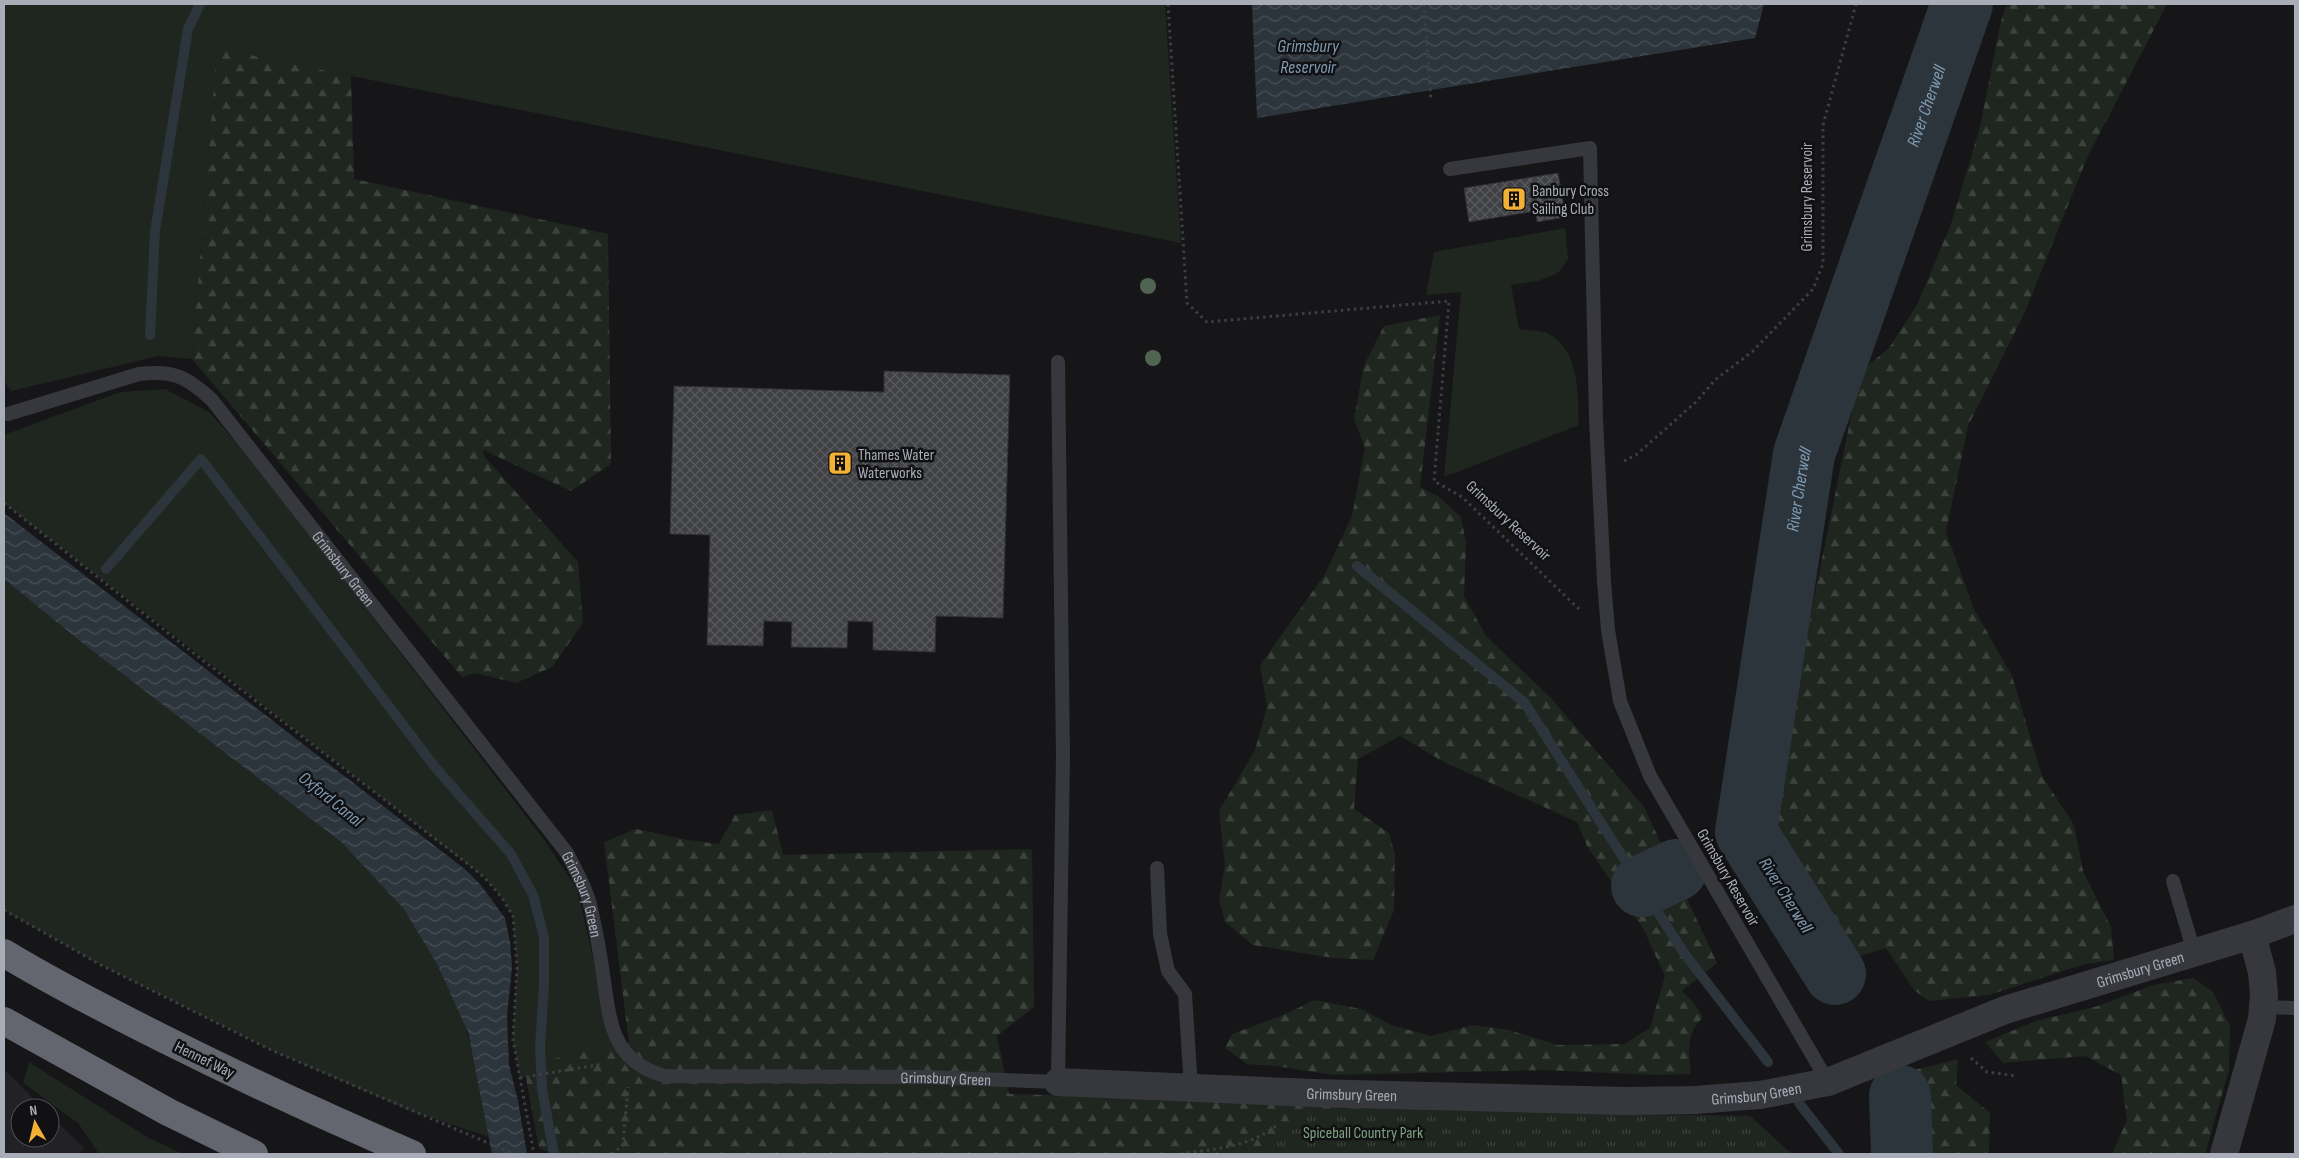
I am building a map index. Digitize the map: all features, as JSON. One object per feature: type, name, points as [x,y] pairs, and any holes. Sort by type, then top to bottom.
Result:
[{"type":"highway","name":"Hennef Way","points":[[4,953],[95,1004],[210,1062],[338,1123],[412,1154]]},
{"type":"highway","points":[[4,1022],[168,1112],[254,1154]]},
{"type":"street","name":"Grimsbury Green","points":[[1058,1082],[1313,1093],[1625,1101],[1695,1100],[1760,1095],[1835,1079],[2005,1010],[2252,935],[2295,919]]},
{"type":"street","points":[[2231,1147],[2262,1019],[2262,972],[2252,935]]},
{"type":"lane","name":"Grimsbury Reservoir","points":[[1450,169],[1590,148],[1599,472],[1608,630],[1620,701],[1650,776],[1835,1079]]},
{"type":"lane","points":[[1058,362],[1063,756],[1058,1082]]},
{"type":"lane","name":"Grimsbury Green","points":[[8,414],[139,374],[154,372],[182,377],[212,400],[566,853],[582,881],[591,907],[609,1017],[618,1041],[630,1059],[646,1071],[666,1076],[926,1077],[1058,1082]]},
{"type":"lane","points":[[1158,868],[1160,934],[1168,971],[1185,994],[1191,1088]]},
{"type":"lane","points":[[2173,881],[2194,952]]},
{"type":"lane","points":[[2263,1007],[2295,1008]]},
{"type":"path","name":"Grimsbury Reservoir","points":[[1168,4],[1187,303],[1207,322],[1449,301],[1434,481],[1462,497],[1587,617]]},
{"type":"path","points":[[1424,4],[1430,101]]},
{"type":"path","name":"Grimsbury Reservoir","points":[[1599,472],[1636,455],[1696,402],[1715,380],[1754,351],[1813,289],[1823,264],[1823,126],[1856,4]]},
{"type":"path","points":[[4,503],[485,878],[502,898],[513,916],[517,966],[513,1040],[526,1098],[534,1154]]},
{"type":"path","points":[[4,910],[101,966],[191,1012],[271,1050],[514,1154]]},
{"type":"path","points":[[1949,1033],[1966,1054],[1988,1072],[2017,1076]]},
{"type":"path","points":[[520,1078],[630,1059],[623,1145],[612,1154]]},
{"type":"path","points":[[1181,1154],[1234,1145],[1260,1137],[1272,1129],[1313,1093]]},
{"type":"shaded area","points":[[4,1069],[33,1098],[10,1098],[10,1148],[60,1148],[60,1125],[85,1149],[76,1154],[4,1154]]},
{"type":"green space","points":[[4,4],[1165,4],[1181,243],[217,49],[192,359],[159,356],[11,391],[4,381]]},
{"type":"green space","points":[[2007,4],[2167,4],[2087,158],[2025,312],[1968,426],[1946,532],[1973,607],[2012,676],[2042,776],[2074,825],[2083,871],[2111,927],[2114,960],[2085,964],[1989,995],[1929,1001],[1914,990],[1886,948],[1852,959],[1766,834],[1860,372],[1889,348],[1917,305],[1951,224],[1980,127],[2001,21]]},
{"type":"green space","points":[[217,48],[351,76],[354,179],[608,234],[611,464],[571,491],[483,450],[484,456],[578,562],[583,623],[552,667],[516,683],[475,673],[462,677],[192,359]]},
{"type":"green space","points":[[1565,228],[1568,259],[1558,273],[1538,281],[1511,285],[1519,329],[1549,334],[1567,352],[1572,363],[1577,387],[1579,425],[1444,477],[1461,292],[1426,295],[1434,252]]},
{"type":"green space","points":[[1440,315],[1420,487],[1439,497],[1461,517],[1466,543],[1464,596],[1486,636],[1551,698],[1644,807],[1717,963],[1682,991],[1694,1003],[1703,1017],[1693,1030],[1691,1037],[1689,1051],[1691,1074],[1656,1075],[1543,1070],[1333,1075],[1276,1066],[1247,1064],[1225,1048],[1232,1034],[1286,1014],[1314,1000],[1361,1009],[1391,1025],[1431,1036],[1473,1025],[1509,1030],[1558,1045],[1624,1044],[1650,1028],[1665,976],[1643,928],[1587,846],[1577,822],[1442,761],[1400,736],[1358,759],[1354,809],[1389,833],[1395,854],[1394,910],[1373,960],[1333,958],[1253,945],[1225,922],[1219,900],[1225,865],[1219,811],[1255,750],[1267,706],[1260,665],[1325,574],[1352,516],[1365,448],[1354,419],[1364,365],[1384,326]]},
{"type":"green space","points":[[165,389],[209,412],[251,459],[545,841],[577,889],[616,1055],[520,1078],[513,1040],[517,967],[513,916],[502,898],[485,878],[4,503],[4,435],[120,392]]},
{"type":"green space","points":[[4,579],[81,642],[341,842],[405,909],[461,1011],[477,1070],[489,1137],[408,1110],[271,1050],[101,965],[4,910]]},
{"type":"green space","points":[[772,810],[783,855],[1032,849],[1034,1007],[997,1036],[1009,1094],[1435,1104],[1450,1154],[554,1154],[539,1148],[524,1067],[601,1046],[629,1043],[604,842],[636,829],[688,840],[719,844],[735,815]]},
{"type":"green space","points":[[2193,978],[2213,992],[2230,1026],[2229,1070],[2205,1154],[2112,1154],[2127,1120],[2121,1075],[2085,1056],[2003,1063],[1985,1042],[2036,1021],[2098,1006],[2153,985]]},
{"type":"green space","points":[[1958,1059],[1956,1085],[1990,1113],[1989,1154],[1915,1154],[1915,1127],[1907,1085],[1914,1070]]},
{"type":"green space","points":[[29,1062],[147,1137],[183,1154],[99,1154],[78,1123],[60,1110],[60,1098],[44,1098],[23,1083]]},
{"type":"green space","name":"Spiceball Country Park","points":[[1318,1108],[1750,1116],[1792,1154],[1236,1154],[1282,1139]]},
{"type":"water","name":"Grimsbury Reservoir","points":[[1252,4],[1764,4],[1755,38],[1257,118]]},
{"type":"water","name":"Oxford Canal","points":[[4,513],[466,870],[480,884],[505,918],[510,942],[512,967],[507,1016],[509,1065],[518,1101],[527,1154],[492,1154],[468,1032],[438,966],[404,909],[341,842],[81,642],[4,579]]},
{"type":"building","name":"Banbury Cross Sailing Club","points":[[1558,173],[1566,217],[1537,222],[1536,211],[1469,222],[1464,188]]},
{"type":"building","name":"Thames Water Waterworks","points":[[884,371],[1010,375],[1003,618],[936,616],[935,652],[873,650],[873,622],[848,621],[847,648],[791,647],[792,622],[764,621],[763,646],[707,645],[710,535],[670,534],[674,386],[884,392]]},
{"type":"waterway","points":[[150,335],[155,231],[188,29],[200,4]]},
{"type":"waterway","name":"River Cherwell","points":[[1835,974],[1746,832],[1804,454],[1962,4]]},
{"type":"waterway","points":[[106,569],[201,459],[435,767],[511,854],[533,895],[544,937],[544,986],[540,1047],[542,1089],[554,1154]]},
{"type":"waterway","points":[[1357,566],[1524,702],[1684,953],[1768,1062]]},
{"type":"waterway","points":[[1642,886],[1676,870]]},
{"type":"waterway","name":"River Cherwell","points":[[1900,1096],[1902,1154]]},
{"type":"waterway","points":[[1799,1103],[1839,1154]]},
{"type":"place","name":"Banbury Cross Sailing Club","points":[[1514,199]]},
{"type":"place","name":"Thames Water Waterworks","points":[[840,463]]}]
